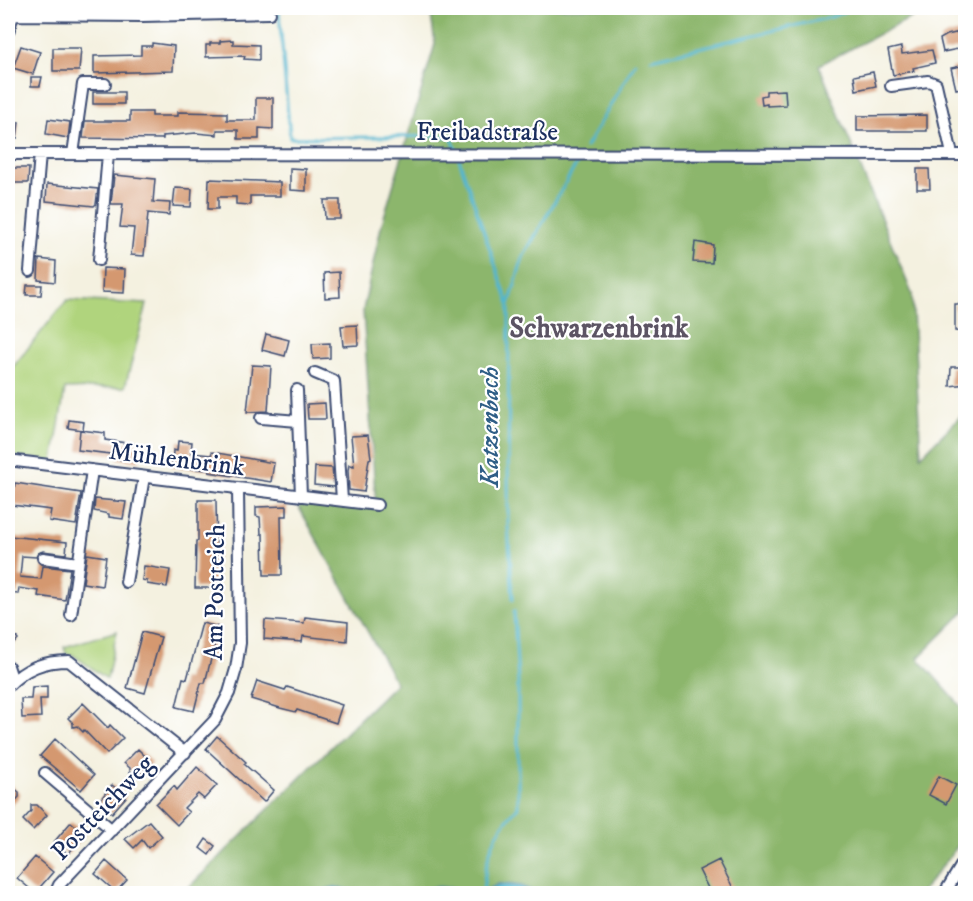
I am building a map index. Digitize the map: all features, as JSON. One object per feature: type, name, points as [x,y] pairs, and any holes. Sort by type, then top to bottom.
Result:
[{"type":"street","points":[[8,32],[13,15],[70,11],[270,13]]},
{"type":"street","points":[[891,86],[928,81],[936,84],[952,154]]},
{"type":"street","points":[[73,154],[83,84],[105,84]]},
{"type":"street","name":"Freibadstraße","points":[[8,154],[966,154]]},
{"type":"street","points":[[30,271],[40,154]]},
{"type":"street","points":[[99,260],[108,154]]},
{"type":"street","points":[[315,373],[334,381],[342,500]]},
{"type":"street","points":[[297,390],[300,496]]},
{"type":"street","points":[[261,418],[298,421]]},
{"type":"street","name":"Mühlenbrink","points":[[8,460],[377,505]]},
{"type":"street","points":[[71,615],[92,470]]},
{"type":"street","points":[[126,582],[144,477]]},
{"type":"street","name":"Am Postteich","points":[[185,753],[215,720],[226,700],[236,669],[240,632],[238,489]]},
{"type":"street","points":[[44,558],[78,563]]},
{"type":"street","points":[[8,666],[10,683],[37,665],[53,661],[69,661],[185,753]]},
{"type":"street","name":"Postteichweg","points":[[55,894],[59,885],[185,753]]},
{"type":"street","points":[[45,773],[112,830]]},
{"type":"street","points":[[944,894],[966,858]]},
{"type":"green space","points":[[430,8],[930,8],[819,65],[912,294],[921,456],[965,412],[965,611],[918,658],[965,711],[965,837],[921,893],[537,894],[520,886],[499,884],[483,892],[439,887],[399,893],[363,894],[335,887],[313,894],[182,894],[396,683],[296,502],[376,508],[363,310],[381,227],[435,44]]},
{"type":"green space","points":[[67,300],[147,304],[125,387],[65,389],[53,461],[8,456],[8,373]]},
{"type":"green space","points":[[117,631],[107,679],[73,655],[66,654],[64,647]]},
{"type":"water","points":[[499,884],[520,886],[537,893],[399,893],[439,887],[483,892]]},
{"type":"water","points":[[335,887],[363,893],[313,893]]},
{"type":"building","points":[[960,32],[963,48],[943,52],[940,39]]},
{"type":"building","points":[[233,40],[233,44],[259,45],[259,60],[244,59],[245,56],[206,57],[206,45]]},
{"type":"building","points":[[152,43],[174,46],[173,71],[94,73],[94,56],[141,55],[141,46],[152,46]]},
{"type":"building","points":[[21,46],[40,52],[33,74],[13,68]]},
{"type":"building","points":[[901,47],[902,54],[932,50],[935,63],[913,68],[914,71],[893,75],[888,50]]},
{"type":"building","points":[[53,48],[81,48],[79,71],[53,71]]},
{"type":"building","points":[[966,65],[966,87],[956,89],[951,68]]},
{"type":"building","points":[[873,72],[876,86],[856,90],[854,76]]},
{"type":"building","points":[[31,77],[42,77],[40,86],[31,86]]},
{"type":"building","points":[[785,90],[786,105],[762,105],[761,96],[766,95],[766,91]]},
{"type":"building","points":[[93,92],[124,92],[124,104],[93,104]]},
{"type":"building","points":[[256,98],[273,98],[273,129],[259,128],[259,139],[238,139],[238,130],[217,130],[217,135],[196,133],[163,136],[163,139],[83,138],[85,121],[130,121],[130,112],[152,112],[152,116],[178,116],[178,112],[227,113],[227,120],[256,120]]},
{"type":"building","points":[[927,115],[927,131],[857,131],[857,116]]},
{"type":"building","points":[[48,119],[70,122],[68,138],[46,134]]},
{"type":"building","points":[[8,121],[19,122],[17,138],[8,136]]},
{"type":"building","points":[[10,168],[29,168],[28,183],[10,183]]},
{"type":"building","points":[[290,168],[306,169],[306,191],[290,190]]},
{"type":"building","points":[[917,169],[929,169],[930,189],[917,189]]},
{"type":"building","points":[[114,175],[155,179],[153,202],[170,203],[169,215],[148,213],[144,256],[131,255],[134,228],[120,227],[123,204],[111,204]]},
{"type":"building","points":[[209,179],[280,182],[280,196],[250,196],[250,205],[236,204],[236,197],[218,197],[218,209],[208,209]]},
{"type":"building","points":[[47,184],[98,189],[96,204],[94,206],[46,201]]},
{"type":"building","points":[[175,188],[192,189],[191,207],[173,206]]},
{"type":"building","points":[[324,200],[340,200],[340,219],[325,219]]},
{"type":"building","points":[[695,242],[713,245],[712,263],[693,262]]},
{"type":"building","points":[[39,259],[56,261],[55,282],[38,280]]},
{"type":"building","points":[[103,268],[125,269],[124,293],[102,292]]},
{"type":"building","points":[[339,272],[340,297],[325,298],[324,273]]},
{"type":"building","points":[[27,285],[42,285],[41,295],[26,295]]},
{"type":"building","points":[[955,304],[966,304],[966,332],[955,331]]},
{"type":"building","points":[[357,325],[358,345],[343,346],[341,326]]},
{"type":"building","points":[[266,334],[289,340],[285,356],[262,350]]},
{"type":"building","points":[[330,343],[330,358],[313,359],[312,344]]},
{"type":"building","points":[[252,365],[271,366],[268,411],[247,412]]},
{"type":"building","points":[[951,367],[966,367],[966,384],[950,386]]},
{"type":"building","points":[[325,403],[326,419],[308,419],[307,404]]},
{"type":"building","points":[[69,420],[84,422],[83,430],[68,428]]},
{"type":"building","points":[[80,430],[105,433],[105,440],[141,445],[139,462],[117,459],[118,455],[78,450]]},
{"type":"building","points":[[368,435],[371,458],[364,492],[349,490],[349,465],[354,466],[351,436]]},
{"type":"building","points":[[178,441],[192,442],[191,453],[211,455],[212,452],[274,463],[271,482],[209,472],[209,470],[172,467],[173,450],[177,451]]},
{"type":"building","points":[[315,467],[332,468],[334,487],[314,485]]},
{"type":"building","points":[[15,483],[81,493],[76,525],[49,521],[51,510],[12,505]]},
{"type":"building","points":[[95,499],[126,502],[123,519],[94,511]]},
{"type":"building","points":[[198,500],[216,500],[217,558],[213,558],[214,588],[195,588]]},
{"type":"building","points":[[287,506],[287,516],[281,516],[282,575],[264,575],[263,534],[261,534],[260,517],[256,516],[256,507]]},
{"type":"building","points":[[9,536],[67,542],[66,554],[43,551],[36,557],[22,556],[20,577],[41,579],[43,566],[70,569],[65,600],[38,596],[39,591],[19,588],[18,594],[8,593]]},
{"type":"building","points":[[87,554],[106,557],[102,586],[83,583]]},
{"type":"building","points":[[144,566],[170,570],[167,587],[147,584],[147,581],[142,580]]},
{"type":"building","points":[[305,617],[348,622],[347,641],[303,636],[302,642],[264,639],[265,620],[304,623]]},
{"type":"building","points":[[202,623],[219,627],[205,683],[201,683],[194,711],[176,707],[183,678],[187,679]]},
{"type":"building","points":[[8,628],[18,639],[8,650]]},
{"type":"building","points":[[142,632],[161,637],[145,693],[127,688]]},
{"type":"building","points":[[257,681],[285,690],[287,687],[342,705],[336,723],[297,710],[296,712],[251,699]]},
{"type":"building","points":[[47,686],[47,699],[40,699],[41,717],[22,718],[21,699],[31,699],[32,687]]},
{"type":"building","points":[[83,703],[108,728],[110,725],[123,738],[107,754],[84,730],[83,732],[77,726],[73,727],[73,723],[68,718]]},
{"type":"building","points":[[217,736],[274,790],[264,802],[206,749]]},
{"type":"building","points":[[55,739],[94,775],[81,790],[40,756]]},
{"type":"building","points":[[138,749],[152,763],[138,777],[130,772],[130,768],[124,763]]},
{"type":"building","points":[[197,767],[217,785],[204,799],[198,794],[184,808],[189,812],[177,825],[156,804],[174,786],[177,790]]},
{"type":"building","points":[[939,776],[956,785],[946,804],[929,795]]},
{"type":"building","points":[[8,783],[19,792],[19,797],[8,809]]},
{"type":"building","points":[[112,785],[126,797],[112,813],[99,801]]},
{"type":"building","points":[[31,805],[37,805],[47,815],[33,830],[23,820],[31,811]]},
{"type":"building","points":[[149,821],[162,836],[148,848],[142,840],[134,848],[125,839]]},
{"type":"building","points":[[71,822],[85,834],[68,854],[54,842]]},
{"type":"building","points":[[206,839],[215,846],[209,855],[200,848]]},
{"type":"building","points":[[35,857],[53,872],[35,893],[17,878]]},
{"type":"building","points":[[719,860],[736,894],[711,894],[699,870]]},
{"type":"building","points":[[106,861],[127,880],[116,892],[95,874]]},
{"type":"waterway","name":"Katzenbach","points":[[651,59],[832,17],[852,8]]},
{"type":"waterway","points":[[279,11],[290,138],[451,136],[457,152]]},
{"type":"waterway","name":"Katzenbach","points":[[586,147],[635,63]]},
{"type":"waterway","points":[[459,159],[509,305]]},
{"type":"waterway","name":"Katzenbach","points":[[513,599],[508,526],[509,305],[523,257],[577,163]]},
{"type":"waterway","name":"Katzenbach","points":[[483,892],[486,867],[496,836],[518,807],[518,681],[514,611]]},
{"type":"district","name":"Schwarzenbrink","points":[[599,327]]}]
